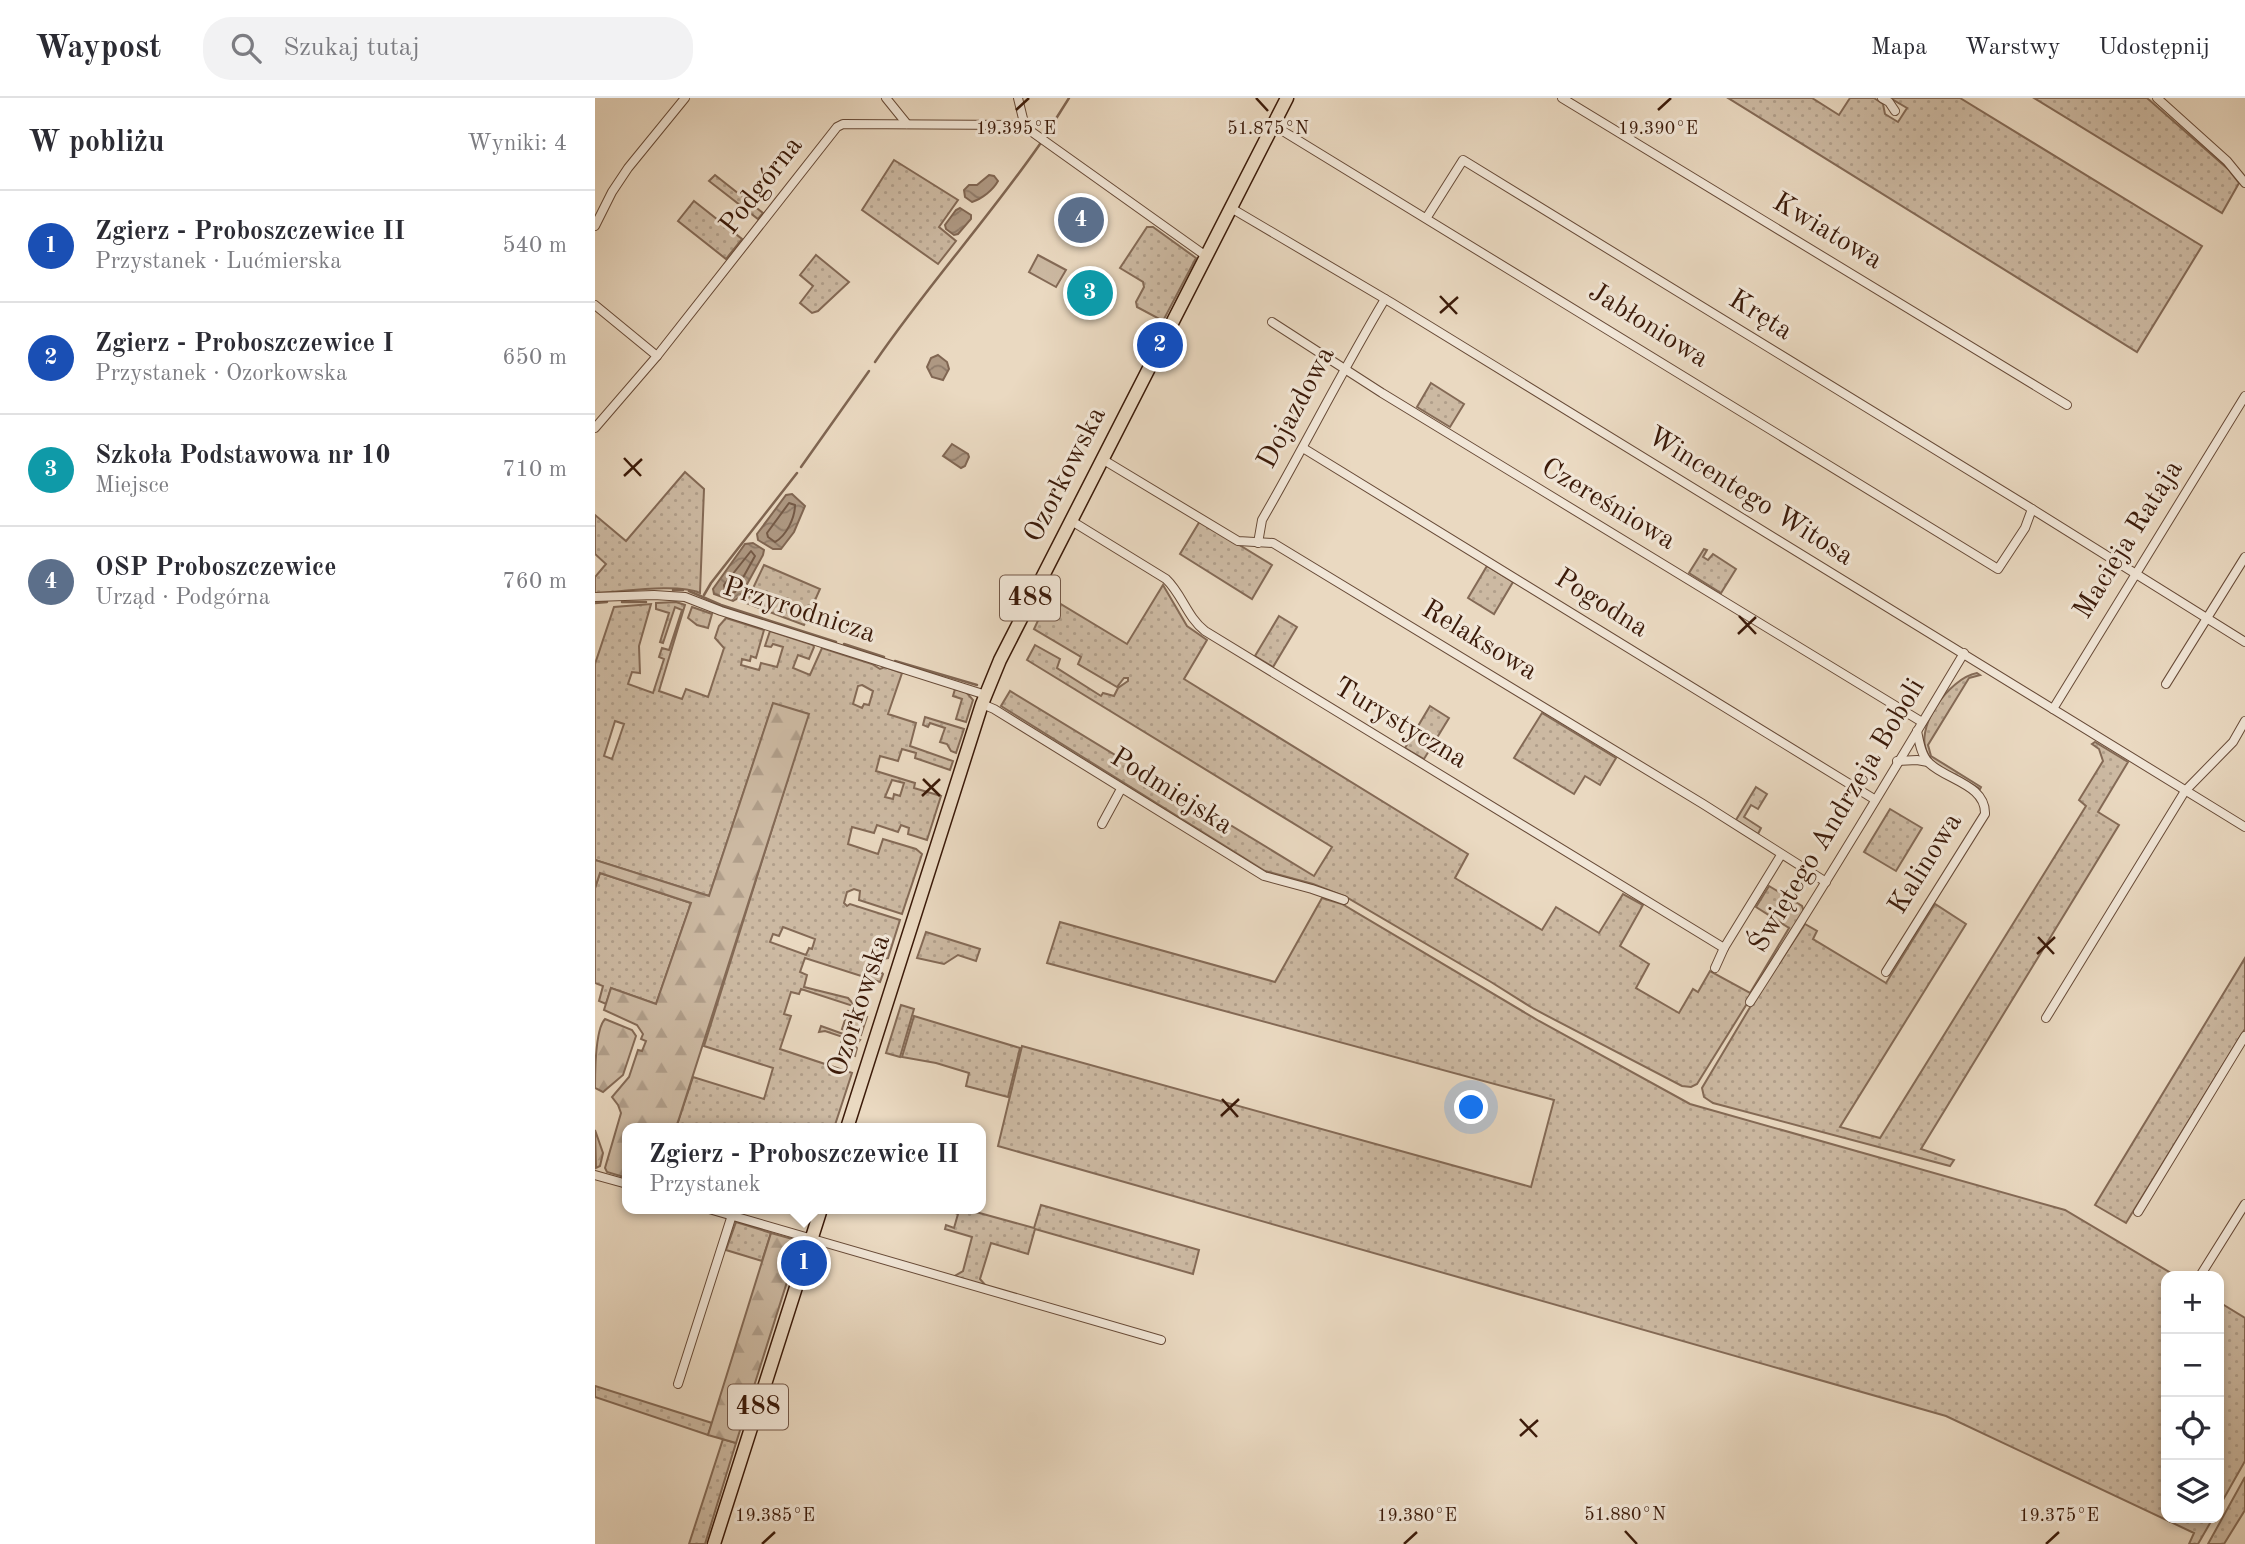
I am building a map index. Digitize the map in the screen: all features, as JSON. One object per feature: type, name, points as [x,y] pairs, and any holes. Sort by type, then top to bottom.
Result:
[{"type":"main road","name":"Ozorkowska","points":[[849,1123],[984,700],[1013,632],[1287,98]]},
{"type":"main road","name":"488","points":[[714,1544],[819,1214]]},
{"type":"street","points":[[595,226],[628,168],[685,98]]},
{"type":"street","points":[[886,98],[907,124]]},
{"type":"street","points":[[1018,98],[1025,127],[1206,256]]},
{"type":"street","name":"Kwiatowa","points":[[1562,98],[2067,405]]},
{"type":"street","points":[[1882,98],[1889,102],[1895,111]]},
{"type":"street","points":[[2157,98],[2227,161],[2243,180]]},
{"type":"street","name":"Podgórna","points":[[595,429],[843,124],[1025,127]]},
{"type":"street","name":"Jabłoniowa","points":[[1273,125],[1998,569],[2025,528],[2032,509]]},
{"type":"street","name":"Kręta","points":[[1427,217],[1463,160],[2032,509]]},
{"type":"street","name":"Wincentego Witosa","points":[[1231,208],[1385,299],[2245,827]]},
{"type":"street","name":"Dojazdowa","points":[[1258,543],[1262,520],[1385,299]]},
{"type":"street","points":[[595,305],[657,356]]},
{"type":"street","name":"Czereśniowa","points":[[1272,322],[1919,727]]},
{"type":"street","name":"Macieja Rataja","points":[[2053,709],[2245,396]]},
{"type":"street","name":"Pogodna","points":[[1303,448],[1874,799]]},
{"type":"street","name":"Relaksowa","points":[[1102,459],[1238,541],[1273,543],[1703,804],[1826,882]]},
{"type":"street","points":[[2032,509],[2245,642]]},
{"type":"street","name":"Turystyczna","points":[[1070,520],[1166,579],[1175,587],[1194,622],[1205,632],[1724,948]]},
{"type":"street","points":[[2166,684],[2245,557]]},
{"type":"street","name":"Przyrodnicza","points":[[595,597],[685,597],[984,700]]},
{"type":"street","name":"Świętego Andrzeja Boboli","points":[[1750,1002],[1964,653]]},
{"type":"street","name":"Podmiejska","points":[[984,700],[994,709],[1263,876],[1312,888],[1344,900]]},
{"type":"street","points":[[2046,1018],[2185,791],[2233,742],[2245,721]]},
{"type":"street","points":[[1919,727],[1920,744],[1929,762]]},
{"type":"street","points":[[1897,761],[1906,759],[1929,762]]},
{"type":"street","name":"Kalinowa","points":[[1886,972],[1985,814],[1985,804],[1980,795],[1929,762]]},
{"type":"street","points":[[1102,824],[1121,789]]},
{"type":"street","points":[[1715,968],[1724,948],[1781,855]]},
{"type":"street","points":[[2138,1212],[2245,1036]]},
{"type":"street","points":[[595,1175],[622,1183]]},
{"type":"street","points":[[2203,1271],[2245,1204]]},
{"type":"street","points":[[727,1214],[1161,1340]]},
{"type":"street","points":[[678,1384],[731,1215]]},
{"type":"green space","points":[[1728,98],[1812,98],[1839,115],[1850,98],[1874,98],[1883,104],[1885,114],[1898,122],[1907,108],[1890,98],[1960,98],[2202,246],[2137,352]]},
{"type":"green space","points":[[2034,98],[2147,98],[2228,169],[2239,183],[2222,213]]},
{"type":"green space","points":[[894,160],[958,200],[939,227],[956,241],[938,264],[862,210]]},
{"type":"green space","points":[[715,175],[763,213],[758,219],[709,181]]},
{"type":"green space","points":[[694,201],[742,239],[726,259],[678,221]]},
{"type":"green space","points":[[1147,227],[1153,227],[1196,258],[1163,321],[1137,307],[1136,302],[1144,287],[1143,282],[1120,268]]},
{"type":"green space","points":[[816,255],[849,282],[818,311],[812,313],[800,303],[813,286],[800,275]]},
{"type":"green space","points":[[1038,255],[1066,270],[1056,287],[1029,272]]},
{"type":"green space","points":[[1431,383],[1464,404],[1450,427],[1417,407]]},
{"type":"green space","points":[[685,472],[704,489],[700,593],[664,588],[595,593],[595,577],[606,564],[595,554],[595,515],[626,541]]},
{"type":"green space","points":[[1200,521],[1272,565],[1252,599],[1180,554]]},
{"type":"green space","points":[[1704,549],[1707,550],[1703,557],[1708,560],[1713,554],[1736,569],[1721,593],[1689,573]]},
{"type":"green space","points":[[764,565],[820,589],[804,625],[746,603]]},
{"type":"green space","points":[[1487,566],[1513,582],[1494,614],[1468,598]]},
{"type":"green space","points":[[1163,585],[1187,626],[1207,640],[1184,679],[1468,854],[1455,878],[1542,930],[1556,907],[1599,933],[1623,894],[1643,905],[1620,946],[1649,964],[1636,988],[1679,1013],[1693,989],[1698,992],[1710,971],[1750,993],[1789,928],[1756,907],[1769,886],[1802,906],[1804,912],[1697,1084],[1691,1087],[1682,1086],[1534,1009],[1346,897],[1313,884],[1265,871],[1001,706],[1010,691],[1314,876],[1332,847],[1027,660],[1035,645],[1060,659],[1057,668],[1101,696],[1103,693],[1114,696],[1128,678],[1124,678],[1117,687],[1078,664],[1081,657],[1034,629],[1049,597],[1127,644]]},
{"type":"green space","points":[[676,602],[685,605],[659,691],[682,699],[686,689],[708,697],[724,648],[715,638],[719,626],[726,618],[764,630],[756,658],[751,656],[750,661],[742,659],[741,665],[759,670],[761,663],[777,667],[783,647],[773,644],[771,647],[765,646],[770,631],[813,645],[809,659],[798,655],[793,668],[810,675],[822,648],[880,669],[885,667],[902,673],[888,714],[916,723],[910,746],[953,761],[950,770],[915,758],[916,753],[902,749],[898,761],[880,756],[876,771],[915,783],[914,788],[941,796],[927,840],[908,834],[909,828],[901,825],[898,832],[877,825],[874,833],[852,827],[848,844],[878,854],[883,839],[916,849],[922,854],[902,914],[859,900],[860,891],[854,889],[847,892],[844,903],[847,906],[850,904],[900,920],[888,958],[882,959],[878,969],[883,974],[880,982],[805,958],[800,972],[807,975],[804,987],[848,998],[856,1007],[801,989],[799,994],[791,992],[784,1014],[791,1016],[780,1049],[852,1073],[836,1123],[678,1123],[693,1077],[764,1099],[773,1068],[704,1046],[808,714],[773,704],[709,896],[595,860],[595,664],[614,607],[651,604],[639,646],[640,673],[632,672],[628,684],[653,693],[664,659],[659,657],[662,648],[669,650],[682,610],[675,607],[663,643],[660,642],[669,613],[656,609],[656,603]],"holes":[[[862,685],[873,691],[869,705],[864,704],[862,708],[853,704],[858,686]],[[615,721],[624,724],[612,759],[604,756]],[[892,780],[904,783],[900,796],[894,794],[893,799],[885,797]],[[783,927],[815,939],[812,949],[809,948],[806,955],[770,942],[773,934],[779,936]]]},
{"type":"green space","points":[[692,607],[712,614],[708,628],[697,625],[688,618]]},
{"type":"green space","points":[[1279,616],[1297,627],[1273,667],[1255,656]]},
{"type":"green space","points":[[1977,673],[1980,675],[1969,678],[1928,745],[1931,756],[1981,787],[1980,789],[1933,762],[1925,746],[1925,733],[1936,707],[1955,684]]},
{"type":"green space","points":[[955,689],[966,692],[973,700],[966,722],[956,719],[962,699],[953,696]]},
{"type":"green space","points":[[773,703],[809,714],[678,1123],[622,1123],[622,1176],[607,1172],[605,1168],[621,1113],[612,1097],[629,1077],[638,1050],[642,1051],[646,1041],[641,1039],[643,1034],[637,1025],[604,1010],[611,988],[656,1004],[691,903],[600,873],[595,888],[595,860],[709,896]]},
{"type":"green space","points":[[1430,706],[1449,718],[1424,759],[1405,748]]},
{"type":"green space","points":[[1542,713],[1616,758],[1600,785],[1585,776],[1574,794],[1514,758]]},
{"type":"green space","points":[[925,717],[964,729],[956,753],[951,751],[947,744],[940,742],[945,728],[930,723],[928,727],[923,725]]},
{"type":"green space","points":[[2095,742],[2128,762],[2098,812],[2119,825],[1921,1149],[1954,1160],[1950,1166],[1713,1103],[1704,1097],[1702,1088],[1749,1009],[1805,924],[1817,931],[1813,939],[1886,983],[1935,904],[1966,924],[1840,1127],[1880,1138],[2086,806],[2079,800],[2103,761],[2099,749],[2092,744]]},
{"type":"green space","points":[[1756,787],[1767,794],[1758,809],[1751,805],[1744,817],[1761,828],[1758,834],[1736,820]]},
{"type":"green space","points":[[1890,809],[1922,828],[1896,871],[1864,852]]},
{"type":"green space","points":[[600,873],[691,903],[656,1004],[611,988],[606,1004],[599,1001],[603,986],[595,983],[595,888]]},
{"type":"green space","points":[[1322,898],[1342,904],[1539,1021],[1690,1104],[2065,1210],[2168,1271],[2161,1271],[2161,1517],[1946,1416],[998,1146],[1022,1046],[1531,1187],[1554,1100],[1047,963],[1060,922],[1275,982]]},
{"type":"green space","points":[[926,932],[980,949],[976,961],[958,955],[944,964],[917,958]]},
{"type":"green space","points":[[2245,958],[2245,1029],[2126,1223],[2095,1205]]},
{"type":"green space","points":[[901,1005],[914,1009],[900,1057],[886,1053]]},
{"type":"green space","points":[[848,1011],[867,1017],[861,1035],[842,1029]]},
{"type":"green space","points":[[914,1016],[1020,1048],[1008,1097],[966,1086],[969,1073],[902,1057]]},
{"type":"green space","points":[[605,1019],[632,1030],[636,1036],[623,1075],[603,1092],[595,1088],[595,1071],[597,1041]]},
{"type":"green space","points":[[821,1026],[860,1040],[855,1046],[855,1056],[839,1048],[843,1037],[825,1031],[819,1032]]},
{"type":"green space","points":[[595,1130],[603,1153],[600,1166],[596,1168]]},
{"type":"green space","points":[[1041,1205],[1199,1250],[1193,1274],[1035,1229],[1028,1254],[991,1243],[980,1279],[987,1287],[953,1277],[963,1271],[972,1237],[945,1229],[946,1225],[954,1228],[958,1214],[983,1214],[1034,1228]]},
{"type":"green space","points":[[736,1222],[771,1233],[762,1261],[726,1250]]},
{"type":"green space","points":[[771,1233],[796,1240],[799,1244],[736,1443],[708,1435]]},
{"type":"green space","points":[[2224,1305],[2245,1318],[2245,1461],[2224,1498]]},
{"type":"green space","points":[[595,1386],[712,1423],[708,1435],[595,1397]]},
{"type":"green space","points":[[723,1439],[736,1443],[705,1544],[689,1544]]},
{"type":"green space","points":[[2245,1477],[2245,1510],[2224,1544],[2208,1544],[2220,1523],[2224,1523],[2224,1515]]},
{"type":"green space","points":[[2173,1523],[2210,1523],[2198,1544],[2189,1544],[2194,1533]]},
{"type":"water","points":[[989,175],[998,181],[990,191],[972,202],[965,197],[964,190],[969,185],[977,185]]},
{"type":"water","points":[[960,208],[971,215],[971,219],[954,235],[945,225]]},
{"type":"water","points":[[938,355],[947,362],[949,369],[943,380],[932,377],[927,367],[931,358]]},
{"type":"water","points":[[952,444],[968,454],[965,466],[961,468],[943,456]]},
{"type":"water","points":[[792,494],[805,506],[794,532],[781,549],[773,549],[758,540],[757,534],[786,495]]},
{"type":"water","points":[[753,543],[764,550],[763,555],[740,597],[733,601],[714,594],[713,589],[745,544]]},
{"type":"waterway","points":[[1047,133],[1069,98]]},
{"type":"waterway","points":[[875,362],[1040,144]]},
{"type":"waterway","points":[[801,467],[869,371]]},
{"type":"waterway","points":[[704,595],[797,473]]},
{"type":"waterway","points":[[673,590],[683,590]]},
{"type":"waterway","points":[[689,591],[721,605],[836,642]]},
{"type":"waterway","points":[[595,603],[607,602]]},
{"type":"waterway","points":[[622,602],[646,602]]},
{"type":"waterway","points":[[844,644],[884,657]]},
{"type":"waterway","points":[[895,661],[977,685]]},
{"type":"place","name":"OSP Proboszczewice","points":[[1081,220]]},
{"type":"place","name":"Szkoła Podstawowa nr 10","points":[[1090,293]]},
{"type":"place","name":"Zgierz - Proboszczewice I","points":[[1160,345]]},
{"type":"place","name":"Zgierz - Proboszczewice II","points":[[804,1263]]}]
